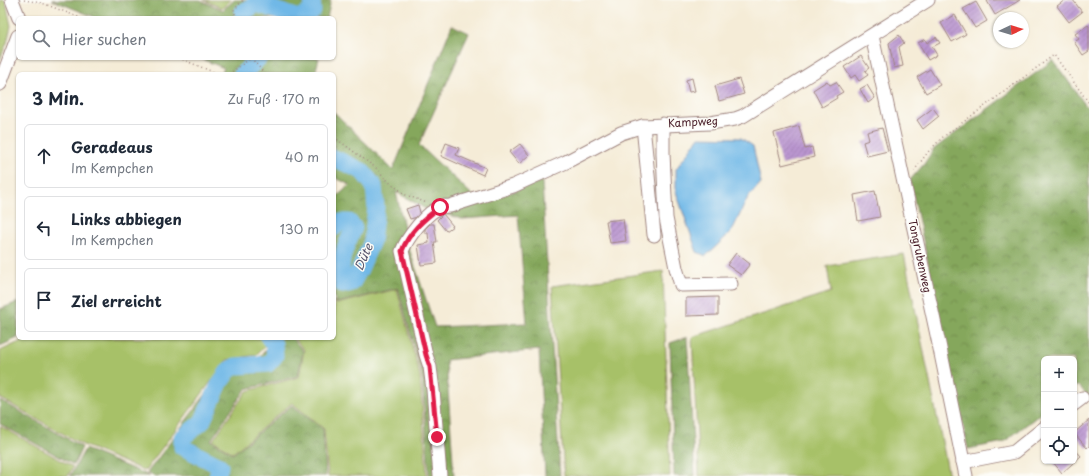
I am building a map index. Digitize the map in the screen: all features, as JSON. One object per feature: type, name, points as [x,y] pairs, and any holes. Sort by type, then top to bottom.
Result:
[{"type":"street","points":[[12,0],[18,16]]},
{"type":"street","name":"Kampweg","points":[[440,207],[450,206],[513,186],[566,162],[621,133],[643,126],[710,122],[735,119],[743,116],[928,0]]},
{"type":"street","name":"Tongrubenweg","points":[[872,36],[966,476]]},
{"type":"street","points":[[0,84],[16,41]]},
{"type":"street","points":[[663,124],[666,218],[681,285],[731,284]]},
{"type":"street","points":[[643,126],[654,235]]},
{"type":"street","points":[[440,207],[423,220],[405,242],[402,251],[430,367],[440,476]]},
{"type":"street","points":[[963,462],[1014,452],[1041,430]]},
{"type":"path","points":[[23,0],[42,3],[75,16]]},
{"type":"path","points":[[236,16],[234,10],[241,1],[244,0]]},
{"type":"path","points":[[904,181],[916,169],[928,152],[943,137],[1054,55],[1089,103]]},
{"type":"path","points":[[183,60],[213,72]]},
{"type":"path","points":[[232,72],[248,60]]},
{"type":"path","points":[[253,60],[263,72]]},
{"type":"path","points":[[336,139],[376,168],[389,182],[406,195],[440,207]]},
{"type":"green space","points":[[0,0],[4,0],[6,2],[11,26],[7,43],[0,59]]},
{"type":"green space","points":[[52,0],[200,0],[223,10],[234,0],[331,0],[327,16],[92,16]]},
{"type":"green space","points":[[204,0],[231,0],[222,8]]},
{"type":"green space","points":[[452,25],[469,33],[419,145],[481,203],[542,181],[560,476],[545,476],[539,350],[446,360],[454,476],[429,476],[422,376],[398,288],[337,303],[336,301],[336,197],[350,185],[336,178],[336,114],[393,170]],"holes":[[[396,192],[424,208],[462,219],[518,215],[527,323],[435,327],[408,245]]]},
{"type":"green space","points":[[204,60],[318,60],[316,72],[222,72],[224,68]]},
{"type":"green space","points":[[1053,60],[1089,110],[1089,397],[1078,385],[1077,386],[1077,356],[1041,356],[1041,413],[1004,442],[968,449],[910,180],[924,164],[934,149]]},
{"type":"green space","points":[[904,254],[949,476],[699,476],[692,337],[831,292],[827,266]]},
{"type":"green space","points":[[663,271],[670,476],[564,476],[552,286]]},
{"type":"green space","points":[[397,289],[420,376],[427,476],[328,476],[324,429],[292,403],[233,453],[213,440],[247,391],[299,377],[304,350],[296,340],[336,340],[336,303],[337,304]]},
{"type":"green space","points":[[16,303],[16,339],[0,346],[0,309]]},
{"type":"green space","points":[[687,337],[695,476],[674,476],[670,343]]},
{"type":"green space","points":[[24,340],[264,340],[267,344],[256,355],[227,360],[145,471],[83,445],[0,398],[0,351]]},
{"type":"green space","points":[[268,340],[294,340],[303,351],[298,376],[246,389],[211,440],[233,454],[292,405],[323,429],[326,476],[155,476],[147,473],[229,363],[257,358],[272,345]]},
{"type":"green space","points":[[0,400],[82,447],[74,465],[0,424]]},
{"type":"green space","points":[[0,426],[73,467],[68,476],[0,476]]},
{"type":"green space","points":[[85,449],[150,476],[70,476]]},
{"type":"water","points":[[699,137],[741,138],[753,146],[761,183],[748,197],[732,231],[706,256],[697,252],[676,192],[676,169]]},
{"type":"building","points":[[1020,0],[1000,12],[993,12],[987,1]]},
{"type":"building","points":[[1065,0],[1073,0],[1082,12],[1069,22],[1057,6]]},
{"type":"building","points":[[976,2],[987,21],[975,28],[963,9]]},
{"type":"building","points":[[955,15],[966,34],[952,42],[941,23]]},
{"type":"building","points":[[1088,25],[1089,51],[1083,55],[1074,42],[1079,39],[1075,34]]},
{"type":"building","points":[[899,35],[904,43],[899,47],[903,66],[894,68],[889,43]]},
{"type":"building","points":[[936,37],[940,43],[932,47],[937,55],[928,60],[918,43],[925,39],[927,43]]},
{"type":"building","points":[[861,56],[869,68],[865,71],[868,75],[859,81],[855,75],[851,78],[844,67]]},
{"type":"building","points":[[930,69],[940,85],[926,93],[917,77]]},
{"type":"building","points":[[692,78],[695,91],[689,92],[686,80]]},
{"type":"building","points":[[739,79],[744,94],[719,101],[715,86]]},
{"type":"building","points":[[827,81],[830,85],[836,82],[843,92],[836,96],[837,98],[822,107],[813,90]]},
{"type":"building","points":[[867,85],[875,98],[868,103],[860,89]]},
{"type":"building","points":[[933,108],[939,116],[923,129],[917,120]]},
{"type":"building","points":[[799,126],[805,149],[812,147],[814,157],[782,165],[774,133]]},
{"type":"building","points":[[882,128],[888,151],[867,156],[863,142],[869,140],[867,132]]},
{"type":"building","points":[[446,143],[459,148],[456,155],[486,168],[483,175],[441,156]]},
{"type":"building","points":[[520,144],[529,155],[519,164],[509,152]]},
{"type":"building","points":[[875,191],[880,217],[858,221],[854,195]]},
{"type":"building","points":[[418,205],[421,216],[410,219],[406,209]]},
{"type":"building","points":[[443,214],[453,226],[446,231],[437,220]]},
{"type":"building","points":[[623,219],[626,241],[610,243],[606,221]]},
{"type":"building","points":[[430,224],[434,224],[437,242],[434,242],[437,263],[421,265],[418,245],[429,243],[428,233],[425,233],[425,229]]},
{"type":"building","points":[[736,253],[750,264],[741,275],[727,265]]},
{"type":"building","points":[[718,297],[718,315],[686,316],[686,298]]},
{"type":"building","points":[[1089,420],[1089,446],[1087,448],[1077,436],[1077,430]]},
{"type":"building","points":[[1077,451],[1081,456],[1077,460]]},
{"type":"building","points":[[1054,464],[1072,464],[1062,473]]},
{"type":"waterway","name":"Düte","points":[[302,16],[313,10],[312,0]]},
{"type":"waterway","name":"Düte","points":[[244,16],[243,12],[257,4],[293,16]]},
{"type":"waterway","name":"Düte","points":[[244,72],[257,60]]},
{"type":"waterway","name":"Düte","points":[[336,159],[362,171],[374,186],[376,208],[372,241],[360,269],[352,283],[343,285],[341,269],[343,256],[354,228],[349,222],[340,222],[336,226]]},
{"type":"waterway","name":"Düte","points":[[217,476],[220,466],[182,447],[182,438],[202,422],[220,383],[229,370],[236,366],[268,364],[275,356],[274,344],[271,340]]},
{"type":"route","points":[[437,437],[430,367],[402,251],[405,242],[423,220],[440,207]]}]
